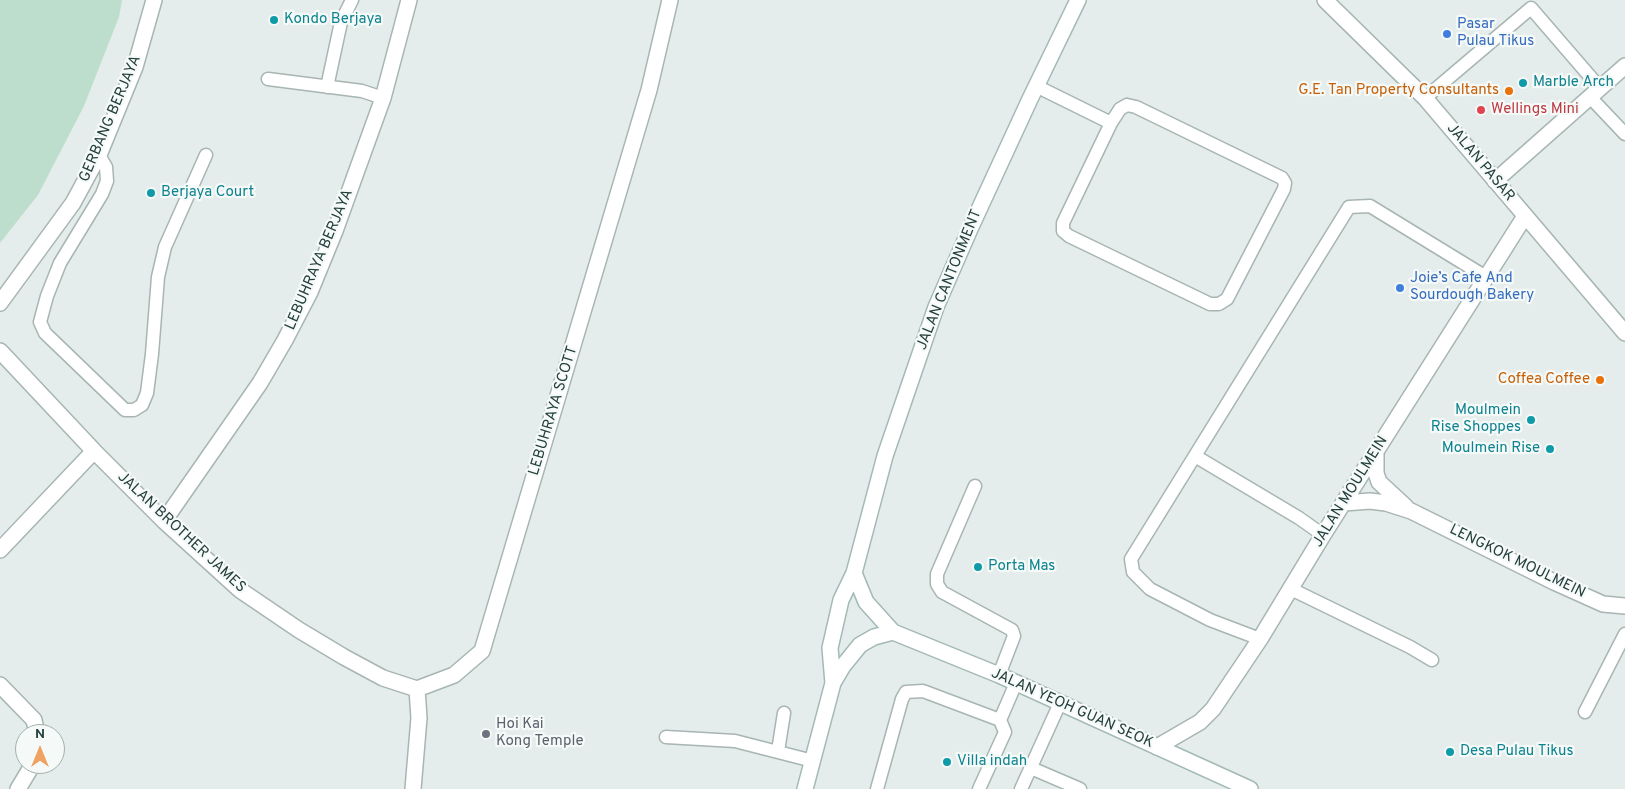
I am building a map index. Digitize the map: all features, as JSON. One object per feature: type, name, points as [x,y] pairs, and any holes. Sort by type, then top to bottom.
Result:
[{"type":"street","name":"GERBANG BERJAYA","points":[[0,303],[73,204],[99,155],[135,67],[154,0]]},
{"type":"street","name":"LEBUHRAYA BERJAYA","points":[[164,521],[260,383],[286,340],[310,292],[335,231],[383,98],[409,0]]},
{"type":"street","name":"LEBUHRAYA SCOTT","points":[[417,689],[454,675],[482,651],[649,90],[670,0]]},
{"type":"street","name":"JALAN CANTONMENT","points":[[833,683],[830,648],[841,600],[854,573],[885,456],[936,307],[970,228],[1078,0]]},
{"type":"street","name":"JALAN PASAR","points":[[1325,0],[1425,98],[1625,333]]},
{"type":"street","points":[[1495,180],[1625,66]]},
{"type":"street","name":"JALAN MOULMEIN","points":[[1156,747],[1200,722],[1213,709],[1260,639],[1323,535],[1525,216]]},
{"type":"street","name":"JALAN BROTHER JAMES","points":[[0,351],[94,451],[164,521],[240,590],[299,630],[382,678],[417,689]]},
{"type":"street","points":[[0,550],[94,451]]},
{"type":"street","name":"LENGKOK MOULMEIN","points":[[1376,452],[1376,474],[1379,482],[1411,511]]},
{"type":"street","name":"LENGKOK MOULMEIN","points":[[1344,503],[1370,501],[1386,503],[1411,511],[1554,582],[1603,604],[1625,606]]},
{"type":"street","points":[[854,573],[866,602],[893,632]]},
{"type":"street","name":"JALAN CANTONMENT","points":[[806,789],[833,683],[843,666],[860,645],[893,632]]},
{"type":"street","name":"JALAN YEOH GUAN SEOK","points":[[893,632],[999,675],[1250,789]]},
{"type":"street","points":[[0,684],[34,720],[35,724]]},
{"type":"street","points":[[413,789],[419,718],[417,689]]},
{"type":"street","points":[[18,789],[27,774]]},
{"type":"lane","points":[[327,87],[341,22],[352,0]]},
{"type":"lane","points":[[1425,98],[1531,8],[1625,134]]},
{"type":"lane","points":[[268,79],[362,91],[383,98]]},
{"type":"lane","points":[[1036,86],[1111,123]]},
{"type":"lane","points":[[1127,105],[1136,107],[1282,178],[1285,183],[1284,189],[1227,299],[1219,304],[1210,304],[1069,236],[1063,231],[1063,223],[1111,123],[1120,109],[1127,105]]},
{"type":"lane","points":[[99,155],[106,167],[107,180],[102,194],[60,263],[47,296],[40,322],[46,333],[125,410],[134,410],[142,405],[147,393],[158,277],[166,247],[206,155]]},
{"type":"lane","points":[[1260,639],[1210,620],[1150,589],[1133,572],[1132,559],[1349,207],[1370,206],[1486,276]]},
{"type":"lane","points":[[1195,456],[1299,518],[1323,535]]},
{"type":"lane","points":[[975,486],[937,574],[937,584],[942,592],[1012,630],[1014,636],[999,675]]},
{"type":"lane","points":[[1291,589],[1410,647],[1432,660]]},
{"type":"lane","points":[[1585,712],[1625,634]]},
{"type":"lane","points":[[979,789],[1005,732],[1000,720],[1016,683]]},
{"type":"lane","points":[[877,789],[902,699],[906,692],[923,691],[1000,720]]},
{"type":"lane","points":[[1021,789],[1060,703]]},
{"type":"lane","points":[[778,751],[784,713]]},
{"type":"lane","points":[[666,737],[735,740],[813,761]]},
{"type":"lane","points":[[1031,768],[1080,789]]},
{"type":"green space","points":[[0,0],[122,0],[119,17],[84,106],[38,195],[0,243]]},
{"type":"place","name":"Kondo Berjaya","points":[[274,20]]},
{"type":"place","name":"Pasar Pulau Tikus","points":[[1447,34]]},
{"type":"place","name":"Marble Arch","points":[[1523,83]]},
{"type":"place","name":"G.E. Tan Property Consultants","points":[[1509,91]]},
{"type":"place","name":"Wellings Mini","points":[[1481,110]]},
{"type":"place","name":"Berjaya Court","points":[[151,193]]},
{"type":"place","name":"Joie’s Cafe And Sourdough Bakery","points":[[1400,288]]},
{"type":"place","name":"Coffea Coffee","points":[[1600,380]]},
{"type":"place","name":"Moulmein Rise Shoppes","points":[[1531,420]]},
{"type":"place","name":"Moulmein Rise","points":[[1550,449]]},
{"type":"place","name":"Porta Mas","points":[[978,567]]},
{"type":"place","name":"Hoi Kai Kong Temple","points":[[486,734]]},
{"type":"place","name":"Desa Pulau Tikus","points":[[1450,752]]},
{"type":"place","name":"Villa indah","points":[[947,762]]}]
